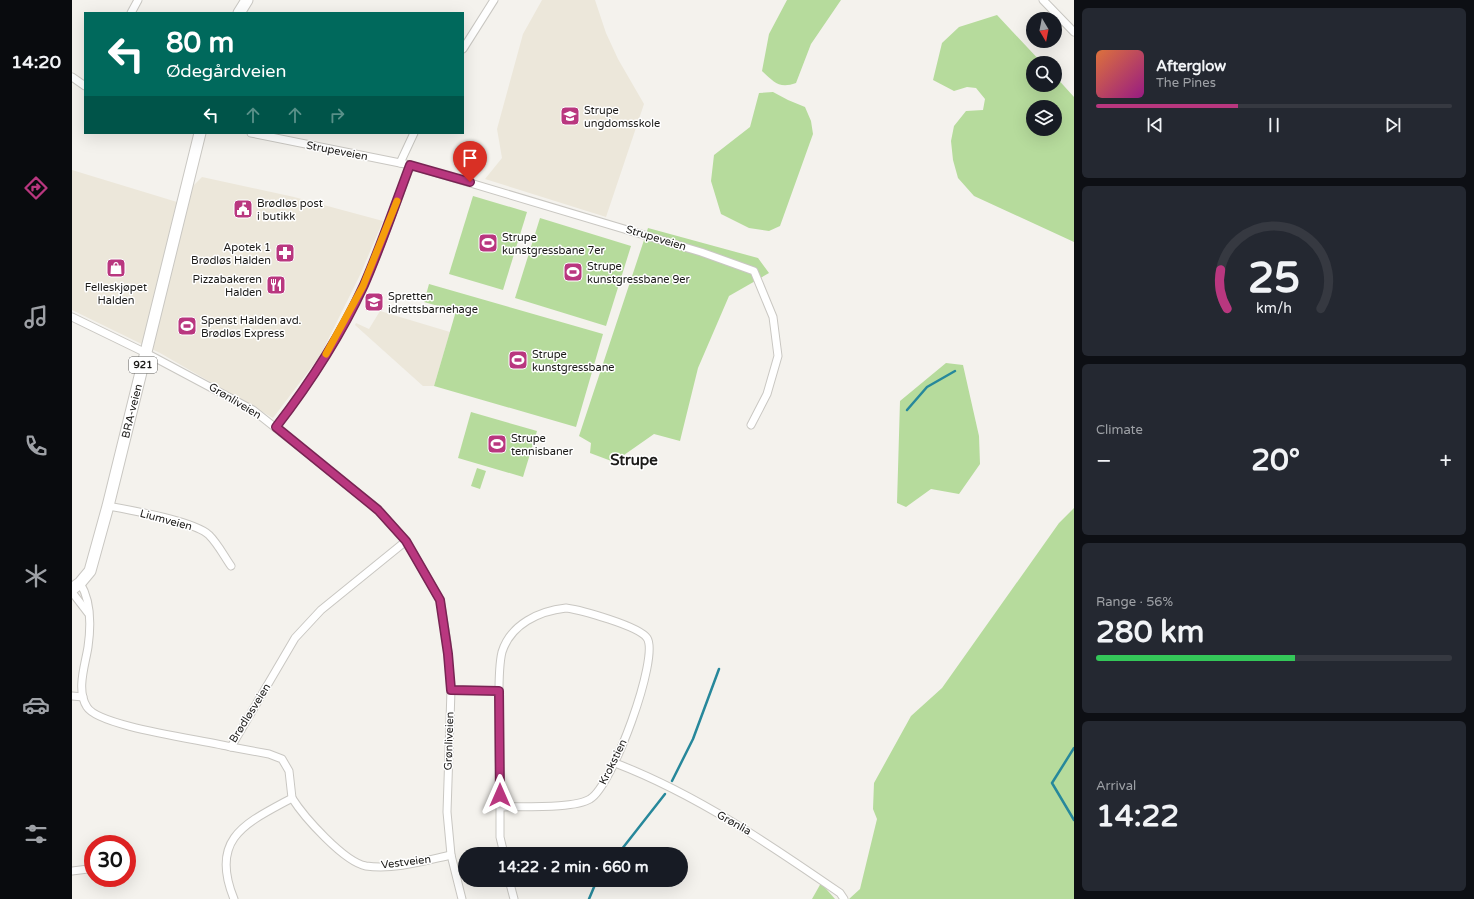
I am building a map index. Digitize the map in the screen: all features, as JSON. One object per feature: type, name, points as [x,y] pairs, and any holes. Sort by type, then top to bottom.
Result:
[{"type":"main road","points":[[240,12],[247,0]]},
{"type":"main road","name":"BRA-veien","points":[[75,588],[90,571],[108,506],[200,134]]},
{"type":"street","points":[[132,12],[138,0]]},
{"type":"street","points":[[464,48],[494,0]]},
{"type":"street","points":[[1043,0],[1074,32]]},
{"type":"street","points":[[72,77],[84,83]]},
{"type":"street","name":"Strupeveien","points":[[256,134],[410,165],[701,252],[754,271],[773,317],[778,356],[767,394],[751,425]]},
{"type":"street","points":[[400,163],[414,134]]},
{"type":"street","points":[[276,427],[318,368],[363,286],[388,226],[410,165]]},
{"type":"street","name":"Grønliveien","points":[[72,317],[146,353],[250,408],[276,427],[378,510],[406,541],[440,600],[448,650],[451,690],[447,812],[451,855],[462,899]]},
{"type":"street","name":"Liumveien","points":[[108,506],[174,521],[201,530],[216,543],[231,566]]},
{"type":"street","name":"Brødløsveien","points":[[83,696],[87,707],[97,716],[157,732],[232,747],[295,638],[321,610],[406,541]]},
{"type":"street","points":[[75,588],[86,592],[89,603],[88,613]]},
{"type":"street","points":[[72,696],[83,696],[81,689],[91,626],[88,613],[75,588]]},
{"type":"street","name":"Krokstien","points":[[499,691],[502,652],[517,629],[537,614],[566,608],[581,610],[640,631],[646,636],[650,644],[649,659],[630,725],[615,763],[599,791],[590,799],[578,804],[500,807]]},
{"type":"street","points":[[451,690],[499,691],[500,837],[502,847]]},
{"type":"street","points":[[232,747],[268,754],[282,759],[289,771],[292,798],[244,826],[230,844],[227,869],[234,899]]},
{"type":"street","name":"Grønlia","points":[[615,763],[656,780],[762,839],[840,893],[844,899]]},
{"type":"street","name":"Vestveien","points":[[292,798],[311,823],[344,854],[364,866],[391,866],[451,855]]},
{"type":"street","points":[[72,871],[84,870]]},
{"type":"street","points":[[511,887],[514,899]]},
{"type":"shaded area","name":"Strupe ungdomsskole","points":[[542,0],[595,0],[606,33],[618,59],[644,104],[606,217],[485,179],[502,158],[497,129],[523,34]]},
{"type":"shaded area","points":[[72,170],[177,202],[202,177],[294,197],[383,221],[360,275],[320,356],[273,418],[160,353],[72,310]]},
{"type":"shaded area","points":[[380,311],[450,332],[434,386],[423,386],[355,325],[356,323],[369,329]]},
{"type":"green space","points":[[787,0],[841,0],[811,44],[796,83],[781,85],[762,71],[769,34]]},
{"type":"green space","points":[[997,15],[1026,46],[1026,48],[1028,48],[1035,56],[1026,56],[1026,92],[1062,92],[1062,84],[1074,97],[1074,242],[974,196],[958,178],[953,160],[951,141],[954,126],[966,111],[983,110],[985,99],[976,88],[967,87],[954,91],[933,80],[942,43],[959,27]]},
{"type":"green space","points":[[773,92],[805,107],[811,121],[813,134],[780,226],[769,231],[749,228],[721,214],[711,181],[714,155],[750,127],[759,93]]},
{"type":"green space","name":"Strupe kunstgressbane 7er","points":[[473,196],[527,212],[503,290],[449,274]]},
{"type":"green space","name":"Strupe kunstgressbane 9er","points":[[540,218],[631,246],[606,326],[515,298]]},
{"type":"green space","points":[[648,228],[758,258],[769,273],[729,296],[698,368],[680,441],[654,434],[614,462],[590,453],[591,443],[579,436]]},
{"type":"green space","name":"Strupe kunstgressbane","points":[[429,284],[603,334],[576,427],[434,386],[456,311],[424,302]]},
{"type":"green space","points":[[946,363],[963,365],[979,436],[980,464],[959,494],[931,489],[906,507],[897,503],[900,401]]},
{"type":"green space","name":"Strupe tennisbaner","points":[[471,412],[537,431],[523,477],[458,458]]},
{"type":"green space","points":[[477,468],[486,471],[480,489],[471,486]]},
{"type":"green space","points":[[1074,508],[1074,899],[849,899],[860,889],[877,819],[873,809],[874,783],[911,716],[942,688],[1059,523]]},
{"type":"green space","points":[[821,883],[835,899],[812,899]]},
{"type":"waterway","points":[[907,410],[927,387],[955,371]]},
{"type":"waterway","points":[[672,781],[693,739],[719,669]]},
{"type":"waterway","points":[[1074,748],[1052,783],[1074,820]]},
{"type":"waterway","points":[[623,847],[665,794]]},
{"type":"waterway","points":[[589,899],[594,887]]},
{"type":"slow traffic","points":[[326,354],[363,286],[397,201]]},
{"type":"place","name":"Strupe ungdomsskole","points":[[570,116]]},
{"type":"place","name":"Brødløs post i butikk","points":[[243,209]]},
{"type":"place","name":"Strupe kunstgressbane 7er","points":[[488,243]]},
{"type":"place","name":"Apotek 1 Brødløs Halden","points":[[285,253]]},
{"type":"place","name":"Felleskjøpet Halden","points":[[116,268]]},
{"type":"place","name":"Strupe kunstgressbane 9er","points":[[573,272]]},
{"type":"place","name":"Pizzabakeren Halden","points":[[276,285]]},
{"type":"place","name":"Spretten idrettsbarnehage","points":[[374,302]]},
{"type":"place","name":"Spenst Halden avd. Brødløs Express","points":[[187,326]]},
{"type":"place","name":"Strupe kunstgressbane","points":[[518,360]]},
{"type":"place","name":"Strupe tennisbaner","points":[[497,444]]},
{"type":"district","name":"Strupe","points":[[634,460]]},
{"type":"route","points":[[470,182],[410,165],[388,226],[363,286],[318,368],[276,427],[378,510],[406,541],[440,600],[450,665],[451,690],[499,691],[500,795]]}]
